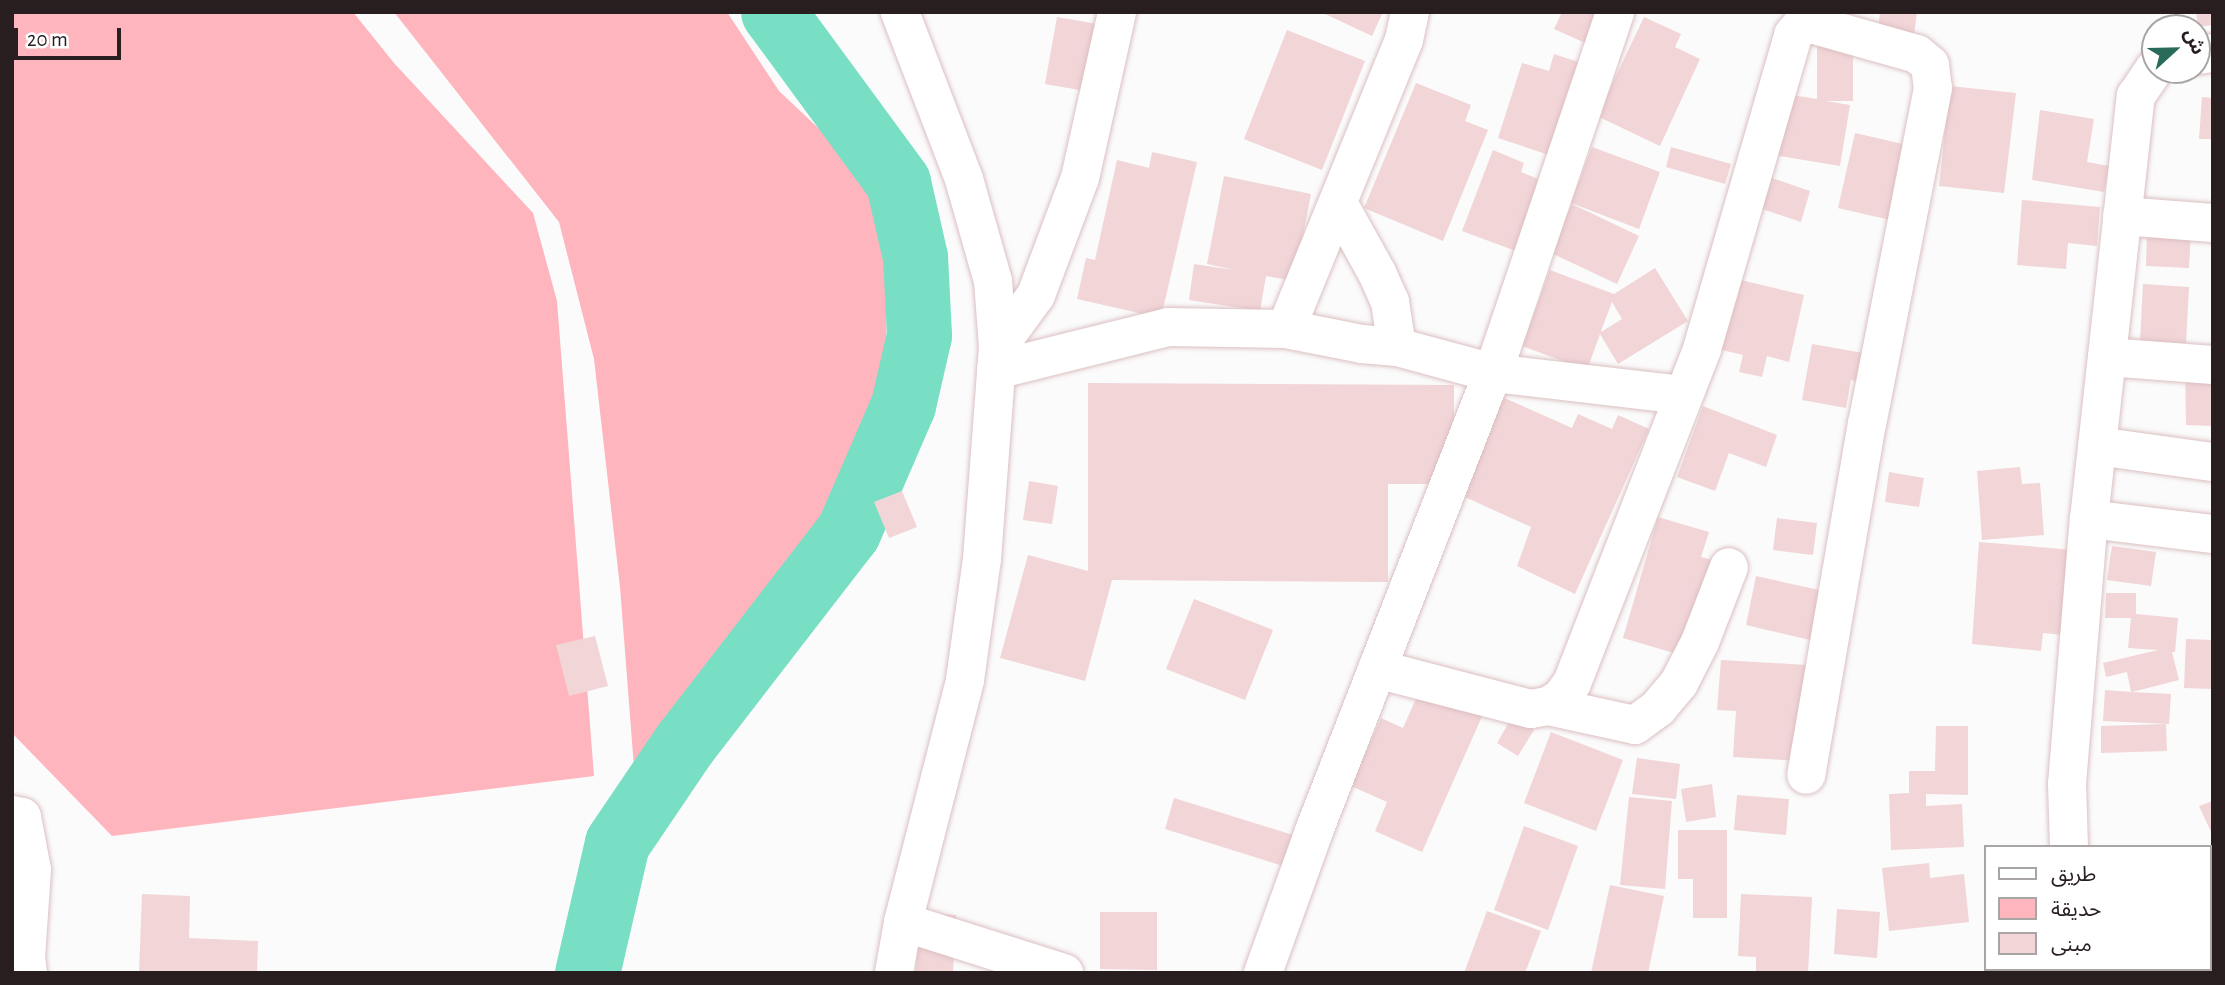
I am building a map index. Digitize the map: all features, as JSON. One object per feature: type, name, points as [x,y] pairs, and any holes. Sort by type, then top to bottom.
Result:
[{"type":"street","points":[[894,973],[903,922],[965,680],[982,559],[997,359],[993,281],[964,179],[900,12]]},
{"type":"street","points":[[997,359],[1036,295],[1080,178],[1116,12]]},
{"type":"street","points":[[1286,329],[1404,40],[1410,12]]},
{"type":"street","points":[[1263,973],[1377,669],[1493,373],[1615,12]]},
{"type":"street","points":[[1377,669],[1531,709],[1548,706],[1561,698],[1572,682],[1702,349],[1793,35],[1799,28],[1811,24],[1917,54],[1930,65],[1933,88],[1867,423],[1806,775]]},
{"type":"street","points":[[2069,845],[2067,784],[2089,519],[2136,96],[2144,84]]},
{"type":"street","points":[[1338,203],[1390,302],[1397,347]]},
{"type":"street","points":[[2122,216],[2213,223]]},
{"type":"street","points":[[997,359],[1168,327],[1286,329],[1362,344],[1397,347],[1493,373],[1684,396]]},
{"type":"street","points":[[2107,357],[2213,365]]},
{"type":"street","points":[[2097,446],[2213,462]]},
{"type":"street","points":[[2089,519],[2213,534]]},
{"type":"street","points":[[1548,706],[1635,724],[1658,708],[1679,683],[1700,642],[1729,567]]},
{"type":"street","points":[[15,810],[32,870],[26,958],[28,973]]},
{"type":"street","points":[[903,922],[1064,973]]},
{"type":"green space","points":[[12,12],[353,12],[394,63],[533,213],[557,301],[594,776],[112,836],[12,733]]},
{"type":"green space","points":[[394,12],[727,12],[779,91],[867,174],[887,225],[886,372],[833,523],[636,793],[620,587],[594,359],[559,222]]},
{"type":"building","points":[[1321,12],[1383,12],[1372,36]]},
{"type":"building","points":[[1562,12],[1607,12],[1592,46],[1554,29]]},
{"type":"building","points":[[1880,12],[1917,12],[1914,35],[1878,30]]},
{"type":"building","points":[[2213,12],[2213,25],[2211,14],[2196,14]]},
{"type":"building","points":[[1057,17],[1103,25],[1091,92],[1045,84]]},
{"type":"building","points":[[1644,17],[1681,34],[1675,47],[1700,59],[1660,146],[1597,116]]},
{"type":"building","points":[[1287,30],[1365,61],[1322,170],[1244,139]]},
{"type":"building","points":[[1817,39],[1853,39],[1853,101],[1826,101],[1850,105],[1840,166],[1774,155],[1785,94],[1817,99]]},
{"type":"building","points":[[1554,54],[1588,65],[1558,158],[1498,138],[1522,63],[1549,71]]},
{"type":"building","points":[[1416,83],[1471,105],[1465,121],[1488,130],[1443,241],[1364,208]]},
{"type":"building","points":[[1950,86],[2016,93],[2004,193],[1939,186]]},
{"type":"building","points":[[2202,97],[2213,98],[2213,139],[2199,139]]},
{"type":"building","points":[[2040,110],[2094,119],[2087,162],[2109,166],[2104,192],[2032,180]]},
{"type":"building","points":[[1855,133],[1916,147],[1899,222],[1838,208]]},
{"type":"building","points":[[1592,147],[1660,172],[1639,229],[1571,203]]},
{"type":"building","points":[[1671,147],[1731,164],[1725,184],[1666,167]]},
{"type":"building","points":[[1493,150],[1524,163],[1521,172],[1548,183],[1521,253],[1462,231]]},
{"type":"building","points":[[1152,152],[1197,162],[1161,318],[1077,299],[1086,258],[1095,260],[1117,160],[1149,168]]},
{"type":"building","points":[[1224,176],[1311,194],[1294,281],[1266,276],[1260,311],[1189,300],[1194,264],[1234,270],[1207,264]]},
{"type":"building","points":[[1769,177],[1810,191],[1801,222],[1759,208]]},
{"type":"building","points":[[2022,200],[2100,207],[2097,246],[2068,243],[2066,269],[2017,265]]},
{"type":"building","points":[[1572,204],[1639,236],[1617,284],[1549,252]]},
{"type":"building","points":[[2147,227],[2191,230],[2189,268],[2146,266]]},
{"type":"building","points":[[1655,268],[1688,321],[1618,364],[1600,334],[1587,370],[1522,346],[1550,270],[1614,294]],"holes":[[[1612,302],[1622,319],[1601,332]]]},
{"type":"building","points":[[1736,279],[1804,295],[1789,362],[1767,356],[1762,377],[1739,372],[1743,355],[1722,350]]},
{"type":"building","points":[[2143,284],[2189,287],[2186,343],[2140,341]]},
{"type":"building","points":[[1812,344],[1875,355],[1870,384],[1851,380],[1846,408],[1802,400]]},
{"type":"building","points":[[2185,365],[2213,365],[2213,426],[2186,425]]},
{"type":"building","points":[[1088,383],[1454,385],[1454,484],[1388,484],[1388,582],[1112,580],[1085,681],[1000,658],[1028,555],[1088,571]]},
{"type":"building","points":[[1500,396],[1572,428],[1578,414],[1612,429],[1618,415],[1649,429],[1575,594],[1517,566],[1531,527],[1456,493]]},
{"type":"building","points":[[1703,406],[1777,435],[1766,467],[1729,453],[1715,491],[1677,477]]},
{"type":"building","points":[[2020,467],[2022,484],[2040,483],[2044,535],[1982,540],[1977,471]]},
{"type":"building","points":[[1889,472],[1924,478],[1919,507],[1885,502]]},
{"type":"building","points":[[1029,481],[1058,486],[1052,524],[1023,520]]},
{"type":"building","points":[[902,491],[917,527],[889,538],[874,502]]},
{"type":"building","points":[[1658,517],[1709,532],[1701,557],[1712,560],[1684,656],[1623,638]]},
{"type":"building","points":[[1777,518],[1817,523],[1813,555],[1773,550]]},
{"type":"building","points":[[1979,542],[2075,550],[2064,635],[2043,633],[2041,651],[1972,644]]},
{"type":"building","points":[[2112,546],[2156,552],[2151,586],[2107,580]]},
{"type":"building","points":[[1756,576],[1837,594],[1827,644],[1746,625]]},
{"type":"building","points":[[2106,593],[2136,593],[2136,614],[2178,618],[2175,652],[2172,652],[2179,680],[2132,692],[2171,694],[2169,724],[2103,721],[2105,690],[2131,692],[2127,672],[2106,677],[2103,663],[2158,650],[2128,648],[2131,618],[2105,618]]},
{"type":"building","points":[[1194,599],[1273,630],[1245,700],[1166,669]]},
{"type":"building","points":[[595,636],[608,686],[569,696],[556,645]]},
{"type":"building","points":[[2186,639],[2213,640],[2213,689],[2184,688]]},
{"type":"building","points":[[1721,660],[1807,665],[1801,761],[1733,757],[1736,711],[1717,710]]},
{"type":"building","points":[[1418,694],[1487,705],[1422,852],[1375,831],[1387,802],[1351,786],[1381,718],[1403,728]]},
{"type":"building","points":[[1512,717],[1534,730],[1518,756],[1497,743]]},
{"type":"building","points":[[2166,724],[2167,751],[2101,753],[2101,726]]},
{"type":"building","points":[[1936,726],[1968,726],[1968,795],[1926,794],[1926,806],[1962,804],[1964,847],[1891,850],[1889,794],[1909,793],[1909,771],[1935,771]]},
{"type":"building","points":[[1551,732],[1623,760],[1596,831],[1524,803]]},
{"type":"building","points":[[1637,758],[1680,764],[1676,799],[1632,794]]},
{"type":"building","points":[[1712,784],[1716,817],[1686,822],[1681,789]]},
{"type":"building","points":[[1737,795],[1789,799],[1786,835],[1734,830]]},
{"type":"building","points":[[1629,797],[1672,801],[1665,889],[1620,885]]},
{"type":"building","points":[[1174,798],[1293,835],[1283,866],[1165,829]]},
{"type":"building","points":[[2213,801],[2213,836],[2199,806]]},
{"type":"building","points":[[1524,826],[1578,846],[1548,930],[1494,910]]},
{"type":"building","points":[[1678,830],[1727,830],[1727,918],[1693,918],[1693,879],[1678,879]]},
{"type":"building","points":[[1929,863],[1930,878],[1964,874],[1969,922],[1889,931],[1882,868]]},
{"type":"building","points":[[1610,885],[1664,896],[1648,973],[1591,973]]},
{"type":"building","points":[[142,894],[190,896],[189,938],[258,941],[257,973],[139,973]]},
{"type":"building","points":[[1741,894],[1812,897],[1808,973],[1756,973],[1756,957],[1738,956]]},
{"type":"building","points":[[2213,900],[2213,973],[2155,973],[2211,971]]},
{"type":"building","points":[[1837,909],[1880,912],[1877,958],[1834,954]]},
{"type":"building","points":[[1487,911],[1541,931],[1525,973],[1464,973]]},
{"type":"building","points":[[1100,912],[1157,912],[1157,970],[1100,969]]},
{"type":"building","points":[[919,913],[956,915],[953,973],[916,973]]},
{"type":"building","points":[[2003,971],[2062,971],[2062,973]]},
{"type":"waterway","points":[[587,973],[617,843],[684,744],[848,532],[903,405],[919,335],[915,257],[898,182],[773,12]]}]
